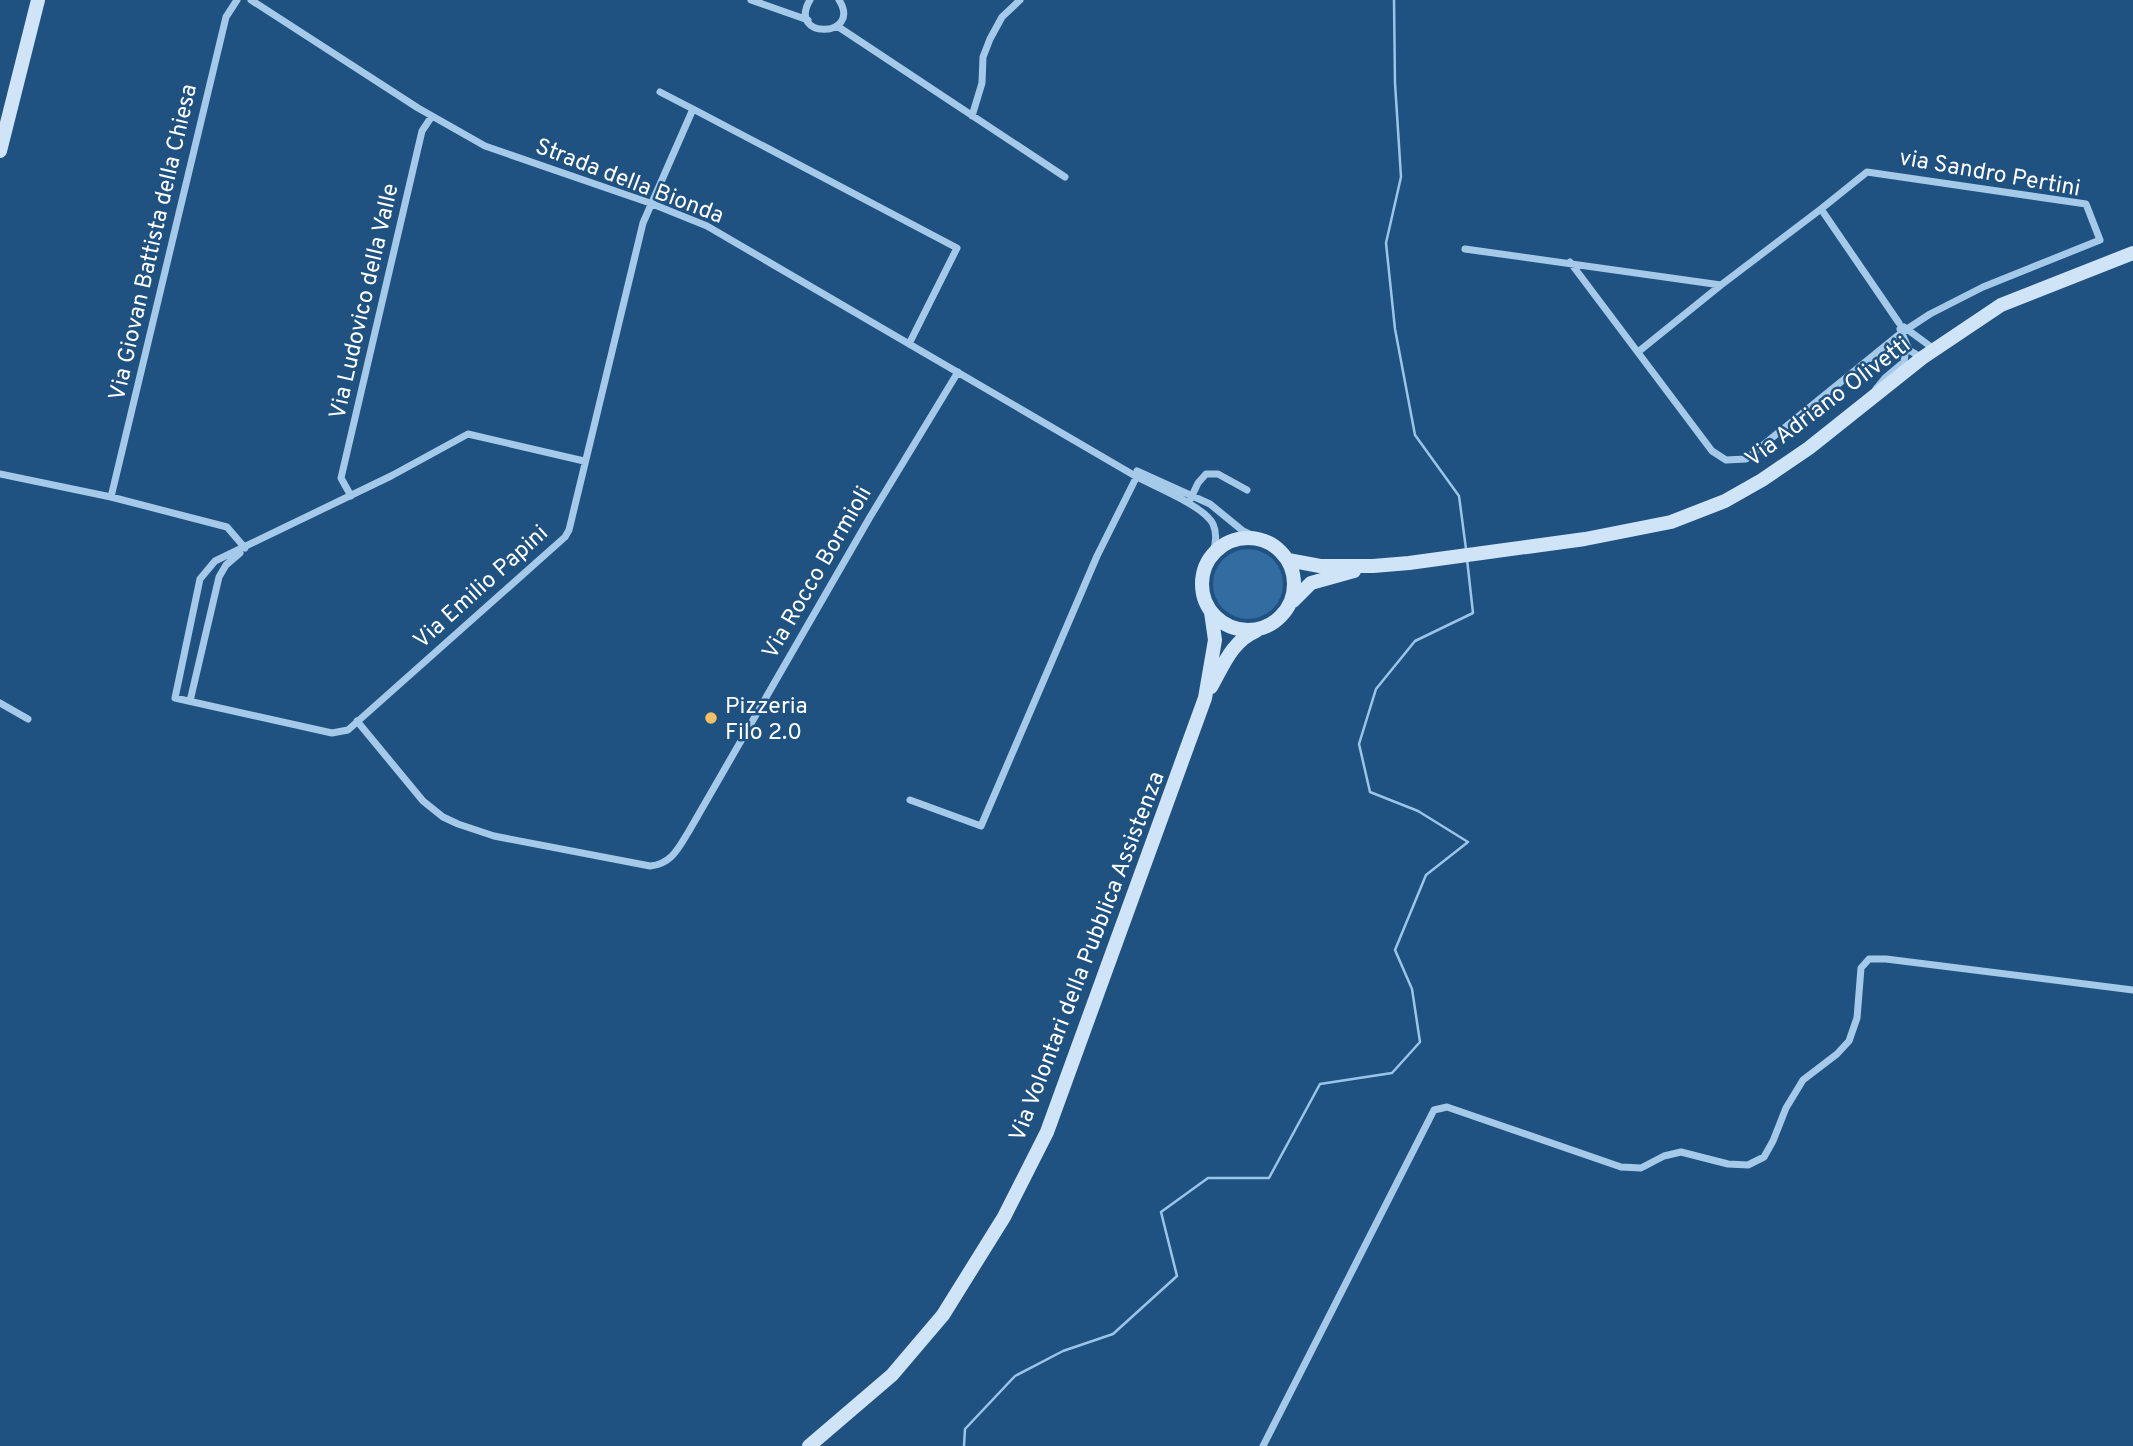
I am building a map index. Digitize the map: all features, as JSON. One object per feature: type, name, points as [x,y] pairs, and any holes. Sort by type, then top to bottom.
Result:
[{"type":"street","points":[[0,151],[2,132],[38,0]]},
{"type":"street","name":"Via Giovan Battista della Chiesa","points":[[111,497],[226,17],[237,0]]},
{"type":"street","name":"Strada della Bionda","points":[[251,0],[432,116],[485,146],[708,226],[1107,458],[1190,500],[1206,513],[1212,523],[1216,540],[1213,552]]},
{"type":"street","points":[[751,0],[808,20],[821,30],[837,26],[843,17],[838,0]]},
{"type":"street","points":[[808,20],[806,10],[810,0]]},
{"type":"street","points":[[972,116],[982,83],[983,57],[990,39],[1002,17],[1020,0]]},
{"type":"street","points":[[837,26],[1065,177]]},
{"type":"street","points":[[660,92],[957,248],[909,344]]},
{"type":"street","name":"Via Emilio Papini","points":[[584,461],[472,433],[351,496],[215,561],[200,579],[175,698],[332,733],[348,730],[565,537],[569,530],[639,236],[650,203],[693,109]]},
{"type":"street","name":"Via Ludovico della Valle","points":[[351,496],[341,478],[422,131],[432,116]]},
{"type":"street","name":"via Sandro Pertini","points":[[1570,262],[1712,451],[1726,460],[1746,459],[1904,331],[1930,314],[1983,287],[2100,240],[2086,204],[1867,172],[1638,352]]},
{"type":"street","points":[[1821,209],[1904,331],[1928,353]]},
{"type":"street","points":[[1465,248],[1721,285]]},
{"type":"street","name":"Via Adriano Olivetti","points":[[1373,566],[1494,552],[1640,529],[1671,522],[1725,501],[1762,480],[1808,448],[1928,353],[2000,305],[2133,253]]},
{"type":"street","points":[[1874,396],[1878,384],[1904,362],[1904,331]]},
{"type":"street","points":[[1906,346],[1928,353]]},
{"type":"street","name":"Via Rocco Bormioli","points":[[357,722],[431,808],[443,817],[474,831],[650,866],[659,865],[673,856],[689,831],[870,517],[958,372]]},
{"type":"street","points":[[1190,500],[1202,477],[1210,473],[1218,474],[1247,489]]},
{"type":"street","points":[[0,474],[111,497],[227,527],[246,548],[226,565],[219,577],[190,701]]},
{"type":"street","points":[[910,800],[981,826],[1092,568],[1138,474]]},
{"type":"street","name":"Strada della Bionda","points":[[1190,500],[1210,504],[1243,531],[1258,538]]},
{"type":"street","points":[[1289,606],[1294,591],[1294,575],[1288,560],[1270,543],[1258,538],[1234,539],[1213,552],[1206,563],[1201,588],[1204,601],[1220,622],[1247,630],[1272,624],[1311,583],[1373,566]]},
{"type":"street","points":[[1288,560],[1320,566],[1373,566]]},
{"type":"street","name":"Via Volontari della Pubblica Assistenza","points":[[1205,698],[1215,640],[1211,612]]},
{"type":"street","name":"Via Volontari della Pubblica Assistenza","points":[[809,1446],[892,1375],[943,1315],[1004,1217],[1047,1132],[1205,698],[1232,649],[1249,634],[1261,628]]},
{"type":"street","points":[[0,703],[28,719]]},
{"type":"street","points":[[1263,1446],[1434,1110],[1447,1107],[1621,1167],[1641,1168],[1664,1156],[1681,1152],[1728,1164],[1748,1165],[1764,1157],[1786,1108],[1803,1080],[1837,1054],[1849,1041],[1857,1018],[1861,968],[1869,959],[2133,990]]},
{"type":"shaded area","points":[[1248,549],[1273,559],[1283,584],[1273,609],[1248,619],[1223,609],[1213,584],[1223,559]]},
{"type":"waterway","points":[[1394,0],[1395,83],[1401,177],[1386,243],[1395,329],[1415,435],[1459,496],[1466,549]]},
{"type":"waterway","points":[[964,1446],[965,1429],[1015,1376],[1063,1351],[1113,1334],[1177,1276],[1161,1212],[1208,1178],[1269,1178],[1320,1084],[1392,1073],[1420,1042],[1412,989],[1395,950],[1426,875],[1468,842],[1418,811],[1370,792],[1359,744],[1376,689],[1415,641],[1473,613],[1467,559]]},
{"type":"place","name":"Pizzeria Filo 2.0","points":[[711,718]]}]
